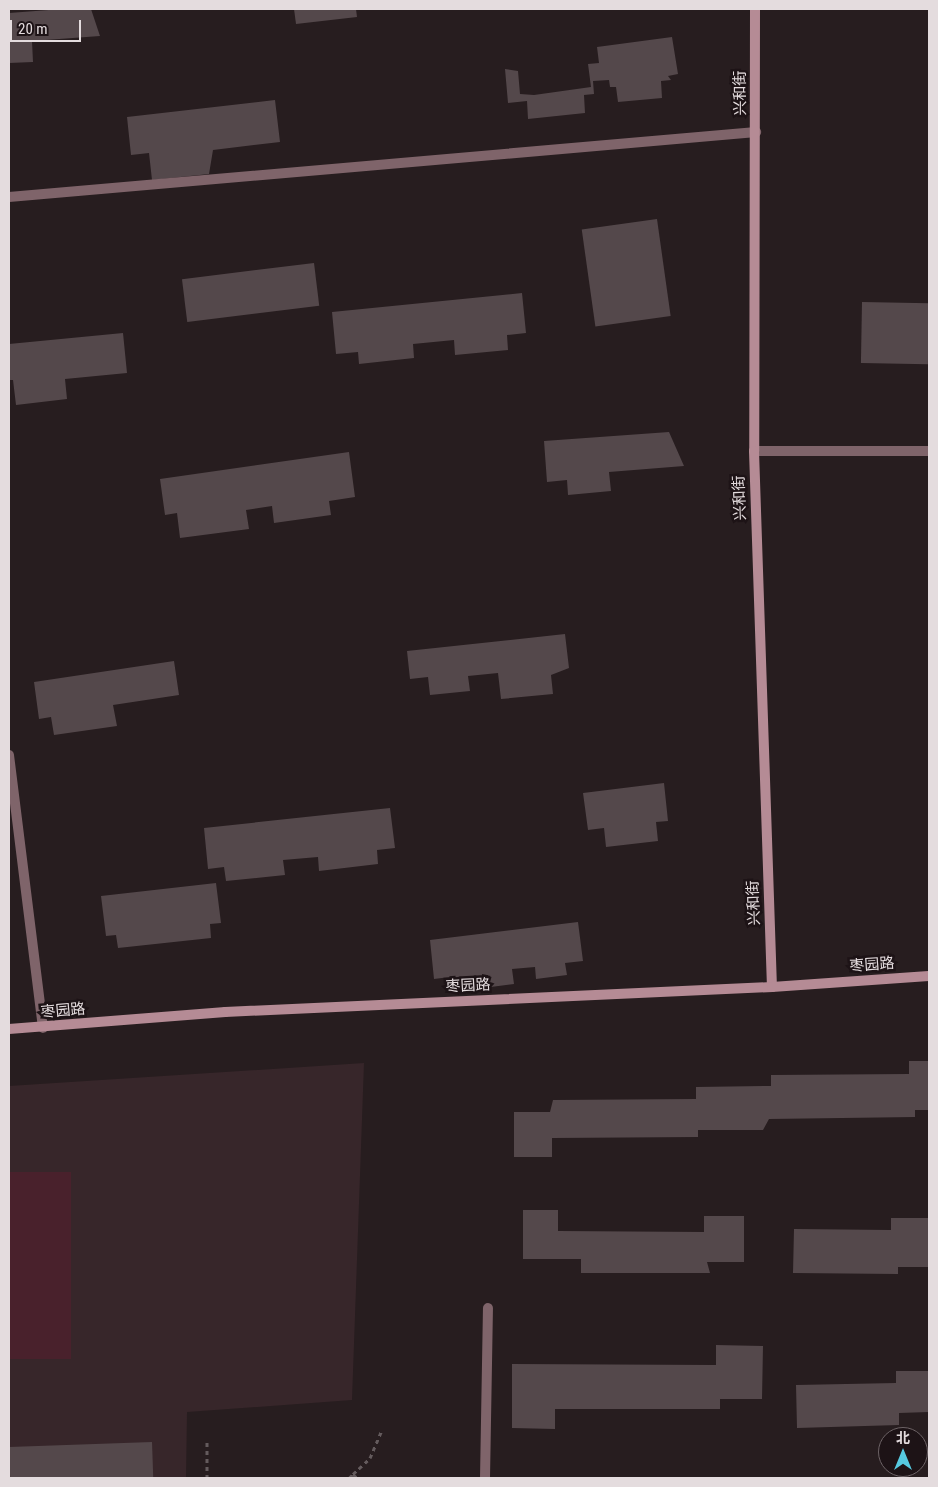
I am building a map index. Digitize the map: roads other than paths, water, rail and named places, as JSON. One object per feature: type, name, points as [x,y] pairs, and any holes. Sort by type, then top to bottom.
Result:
[{"type":"street","name":"兴和街","points":[[755,9],[754,451],[772,987]]},
{"type":"street","points":[[9,197],[756,132]]},
{"type":"street","points":[[754,451],[929,451]]},
{"type":"street","points":[[9,755],[43,1028]]},
{"type":"street","name":"枣园路","points":[[9,1029],[43,1028],[225,1012],[772,987],[929,976]]},
{"type":"street","points":[[485,1478],[488,1308]]}]
